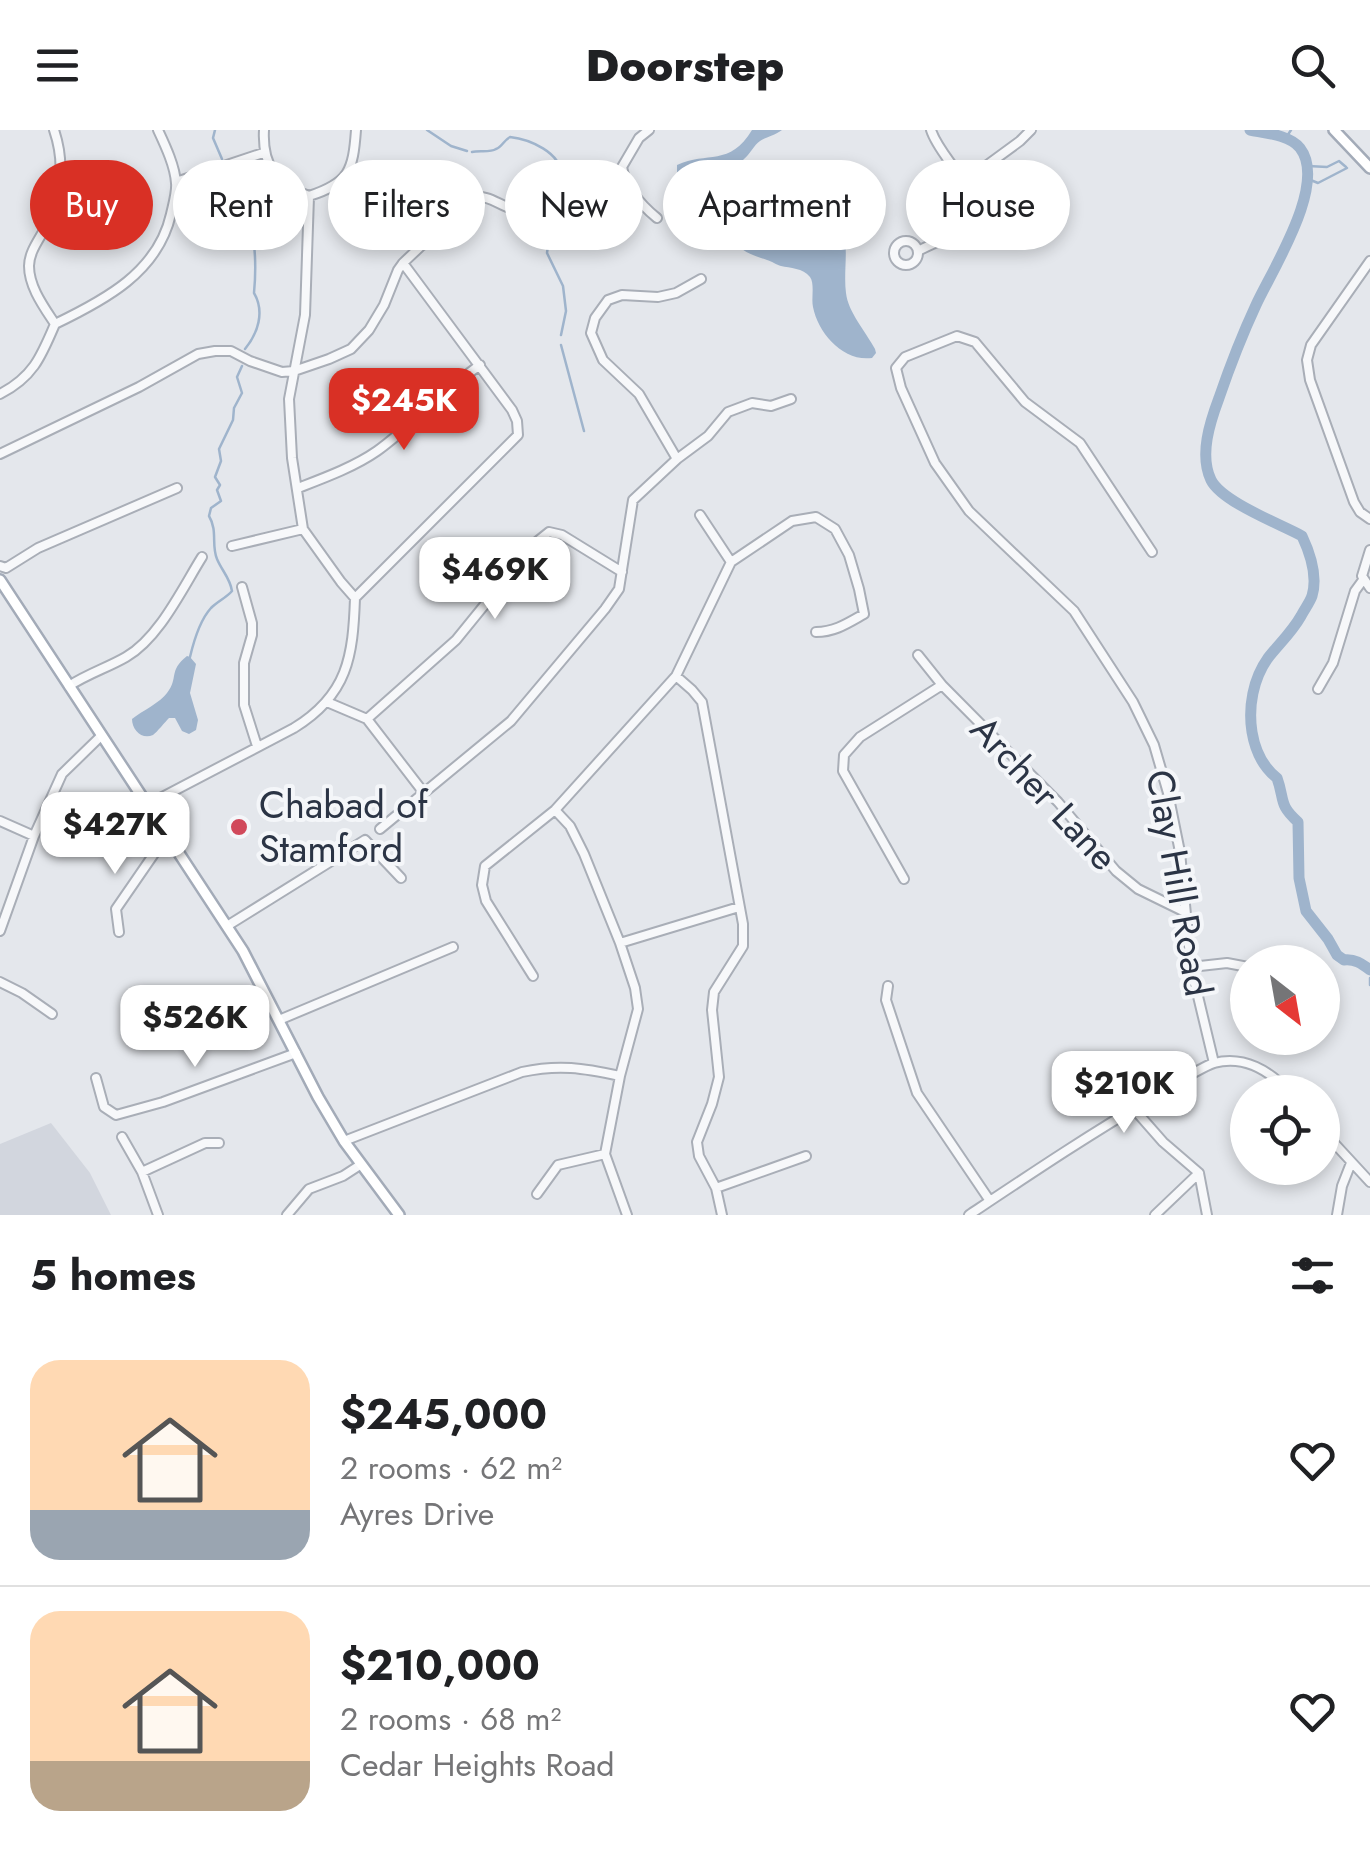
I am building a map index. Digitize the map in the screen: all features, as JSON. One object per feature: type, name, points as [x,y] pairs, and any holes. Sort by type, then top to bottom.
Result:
[{"type":"main road","points":[[1334,130],[1370,168]]},
{"type":"main road","points":[[0,580],[243,951],[344,1141],[399,1215]]},
{"type":"street","points":[[54,130],[62,178],[57,200],[32,251],[29,266],[41,304],[55,324]]},
{"type":"street","points":[[158,130],[173,173]]},
{"type":"street","points":[[264,130],[262,153],[284,183],[309,196],[330,189],[348,172],[354,159],[356,130]]},
{"type":"street","points":[[631,130],[639,138]]},
{"type":"street","points":[[649,130],[639,138],[622,167],[642,204],[657,218]]},
{"type":"street","points":[[931,130],[948,160]]},
{"type":"street","points":[[994,160],[1031,130]]},
{"type":"street","points":[[241,160],[262,153]]},
{"type":"street","points":[[309,196],[305,315],[288,400],[292,458],[303,530],[355,598]]},
{"type":"street","points":[[0,454],[198,354],[230,351],[282,372],[328,360],[350,348],[368,330],[403,263],[414,251],[450,228],[472,198],[483,196],[505,206]]},
{"type":"street","points":[[0,394],[28,376],[55,324],[140,273],[168,228],[173,199]]},
{"type":"street","points":[[1370,261],[1311,345],[1307,360],[1310,380],[1354,502],[1370,519]]},
{"type":"street","points":[[147,805],[309,718],[327,702],[347,669],[355,598],[518,435],[512,410],[403,263]]},
{"type":"street","points":[[677,458],[639,394],[604,360],[591,333],[595,318],[608,300],[622,294],[658,297],[676,293],[701,278]]},
{"type":"street","name":"Clay Hill Road","points":[[1152,552],[1080,443],[1025,402],[976,342],[957,336],[906,357],[896,368],[900,388],[935,463],[969,511],[1074,611],[1133,702],[1154,745],[1180,852],[1191,967],[1214,1063]]},
{"type":"street","points":[[298,488],[372,454],[480,365]]},
{"type":"street","points":[[380,829],[511,720],[605,609],[619,589],[632,500],[677,458],[708,436],[728,412],[752,403],[771,406],[791,400]]},
{"type":"street","points":[[0,566],[6,568],[38,548],[177,488]]},
{"type":"street","points":[[700,515],[731,562]]},
{"type":"street","points":[[533,976],[486,901],[482,885],[485,866],[556,810],[676,676],[731,562],[792,521],[816,517],[835,529],[849,556],[864,614],[839,628],[816,632]]},
{"type":"street","points":[[232,546],[303,530]]},
{"type":"street","points":[[367,719],[456,640],[534,544],[549,532],[562,534],[622,572]]},
{"type":"street","points":[[1318,689],[1332,662],[1355,591],[1367,584],[1364,568],[1370,550]]},
{"type":"street","points":[[69,686],[90,672],[127,657],[153,635],[202,556]]},
{"type":"street","points":[[242,587],[252,623],[244,663],[244,705],[257,746]]},
{"type":"street","name":"Archer Lane","points":[[918,654],[942,685],[1058,802],[1116,871],[1138,889],[1185,912]]},
{"type":"street","points":[[676,676],[702,702],[743,924],[742,946],[714,992],[712,1010],[719,1077],[696,1142],[716,1188],[722,1215]]},
{"type":"street","points":[[904,879],[843,771],[844,755],[854,742],[942,685]]},
{"type":"street","points":[[327,702],[367,719],[424,793]]},
{"type":"street","points":[[0,931],[34,836],[62,774],[101,736]]},
{"type":"street","points":[[556,810],[570,826],[584,854],[635,988],[638,1009],[605,1154],[627,1215]]},
{"type":"street","points":[[0,820],[34,836]]},
{"type":"street","points":[[119,932],[116,909],[166,835]]},
{"type":"street","points":[[227,926],[365,840],[402,878]]},
{"type":"street","points":[[620,943],[739,907]]},
{"type":"street","points":[[279,1020],[453,947]]},
{"type":"street","points":[[1191,967],[1230,964]]},
{"type":"street","points":[[0,982],[52,1014]]},
{"type":"street","points":[[888,986],[886,1000],[917,1093],[990,1201]]},
{"type":"street","points":[[96,1078],[104,1107],[116,1115],[163,1102],[296,1053]]},
{"type":"street","points":[[969,1215],[1134,1108],[1214,1063],[1241,1062],[1272,1075]]},
{"type":"street","points":[[344,1141],[522,1072],[578,1066],[620,1076]]},
{"type":"street","points":[[1134,1108],[1163,1142],[1199,1173],[1207,1215]]},
{"type":"street","points":[[122,1137],[142,1172],[158,1215]]},
{"type":"street","points":[[142,1172],[206,1143],[219,1143]]},
{"type":"street","points":[[1340,1150],[1370,1182]]},
{"type":"street","points":[[537,1194],[558,1165],[605,1154]]},
{"type":"street","points":[[716,1188],[806,1156]]},
{"type":"street","points":[[1337,1215],[1342,1186],[1352,1164]]},
{"type":"street","points":[[287,1215],[309,1188],[343,1176],[360,1165]]},
{"type":"street","points":[[1155,1215],[1199,1173]]},
{"type":"shaded area","points":[[51,1123],[90,1173],[111,1215],[0,1215],[0,1144]]},
{"type":"water","points":[[752,130],[782,130],[760,141],[742,160],[694,160],[727,154],[744,142]]},
{"type":"water","points":[[744,250],[845,250],[847,300],[875,349],[872,358],[851,355],[826,336],[816,317],[807,274]]},
{"type":"water","points":[[187,656],[196,664],[190,693],[198,720],[196,730],[189,734],[182,731],[175,718],[169,718],[153,735],[138,733],[132,719],[171,688],[178,666]]},
{"type":"waterway","points":[[215,130],[213,138],[222,159]]},
{"type":"waterway","points":[[427,130],[451,146],[467,151]]},
{"type":"waterway","points":[[1250,130],[1277,135],[1296,144],[1307,164],[1307,183],[1295,227],[1227,374],[1209,428],[1206,460],[1217,488],[1239,504],[1302,536],[1310,557],[1314,573],[1312,596],[1268,658],[1255,684],[1252,732],[1260,758],[1277,778],[1285,806],[1298,822],[1299,878],[1306,911],[1337,955],[1370,970]]},
{"type":"waterway","points":[[1285,139],[1291,130]]},
{"type":"waterway","points":[[472,152],[494,150],[510,137],[535,144],[556,160]]},
{"type":"waterway","points":[[1308,166],[1327,167],[1339,161],[1346,167]]},
{"type":"waterway","points":[[1308,179],[1318,183],[1347,168]]},
{"type":"waterway","points":[[245,349],[259,315],[254,293],[254,250]]},
{"type":"waterway","points":[[547,250],[563,286],[566,311],[561,335]]},
{"type":"waterway","points":[[561,345],[584,431]]},
{"type":"waterway","points":[[190,657],[207,613],[232,591],[215,554],[209,516],[211,508],[221,501],[215,477],[221,461],[219,449],[242,393],[237,377],[242,366]]},
{"type":"waterway","points":[[1370,978],[1370,985]]},
{"type":"place","name":"Chabad of Stamford","points":[[239,827]]}]
